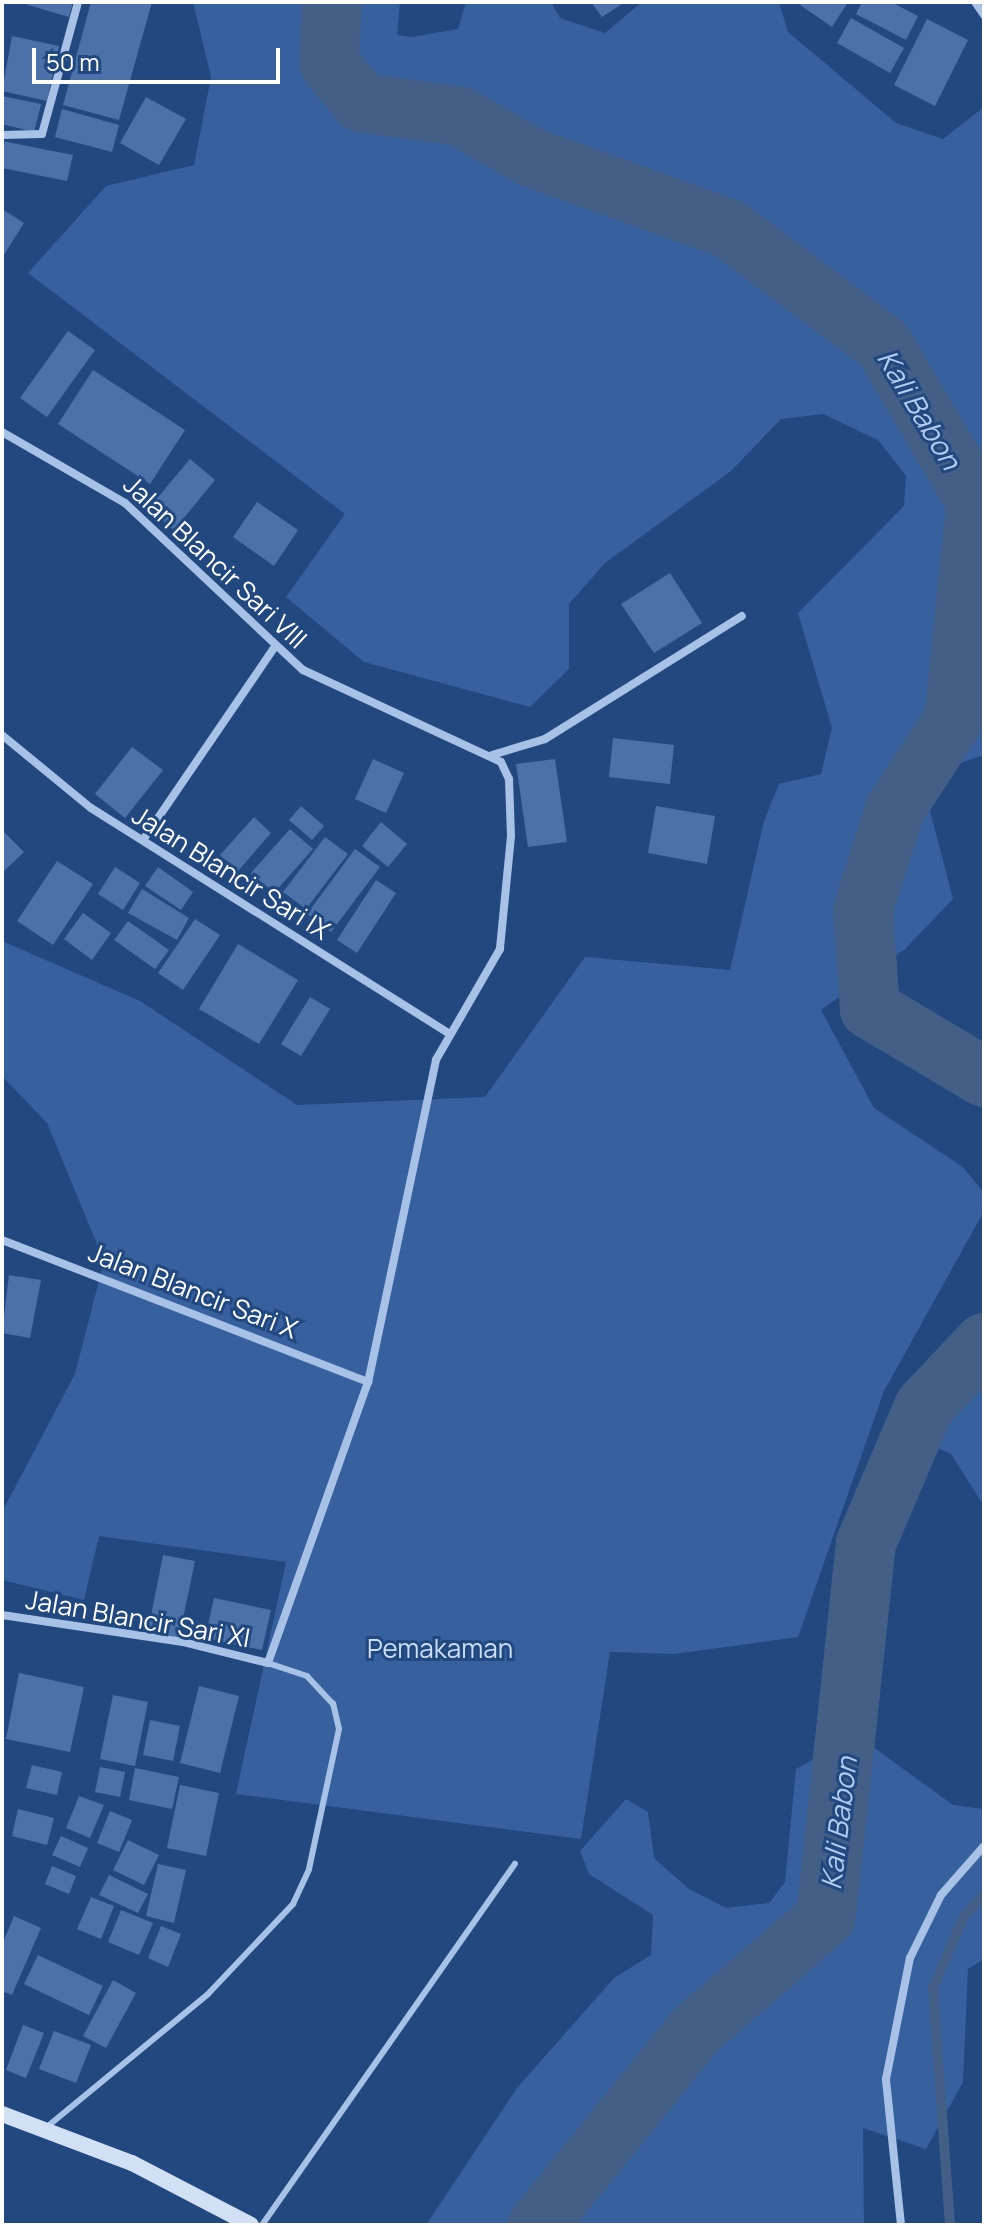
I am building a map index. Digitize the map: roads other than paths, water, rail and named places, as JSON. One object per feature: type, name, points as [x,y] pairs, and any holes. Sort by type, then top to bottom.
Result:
[{"type":"main road","points":[[2,2114],[48,2126],[251,2225]]},
{"type":"street","points":[[2,135],[42,134],[78,2]]},
{"type":"street","points":[[975,2],[984,15]]},
{"type":"street","name":"Jalan Blancir Sari VIII","points":[[2,432],[92,478],[125,503],[274,648],[350,694],[492,755]]},
{"type":"street","points":[[492,755],[545,739],[742,616]]},
{"type":"street","points":[[143,840],[274,648]]},
{"type":"street","name":"Jalan Blancir Sari IX","points":[[2,735],[143,840],[447,1032]]},
{"type":"street","points":[[268,1663],[368,1382],[420,1125],[447,1032],[500,949],[511,792],[507,768],[492,755]]},
{"type":"street","name":"Jalan Blancir Sari X","points":[[2,1240],[368,1382]]},
{"type":"street","name":"Jalan Blancir Sari XI","points":[[2,1615],[183,1642],[268,1663]]},
{"type":"street","points":[[901,2225],[886,2079],[910,1958],[941,1895],[984,1846]]},
{"type":"lane","points":[[48,2126],[208,1994],[293,1904],[309,1869],[339,1729],[333,1704],[307,1676],[268,1663]]},
{"type":"lane","points":[[262,2225],[515,1864]]},
{"type":"waterway","name":"Kali Babon","points":[[332,2],[329,63],[362,103],[459,116],[533,158],[729,229],[883,344],[976,502],[954,719],[895,809],[863,910],[870,1009],[984,1077]]},
{"type":"waterway","name":"Kali Babon","points":[[538,2225],[696,2030],[826,1917],[866,1543],[924,1407],[984,1343]]},
{"type":"waterway","points":[[950,2225],[933,1988],[964,1916],[984,1895]]},
{"type":"park label","name":"Pemakaman","points":[[440,1649]]}]
